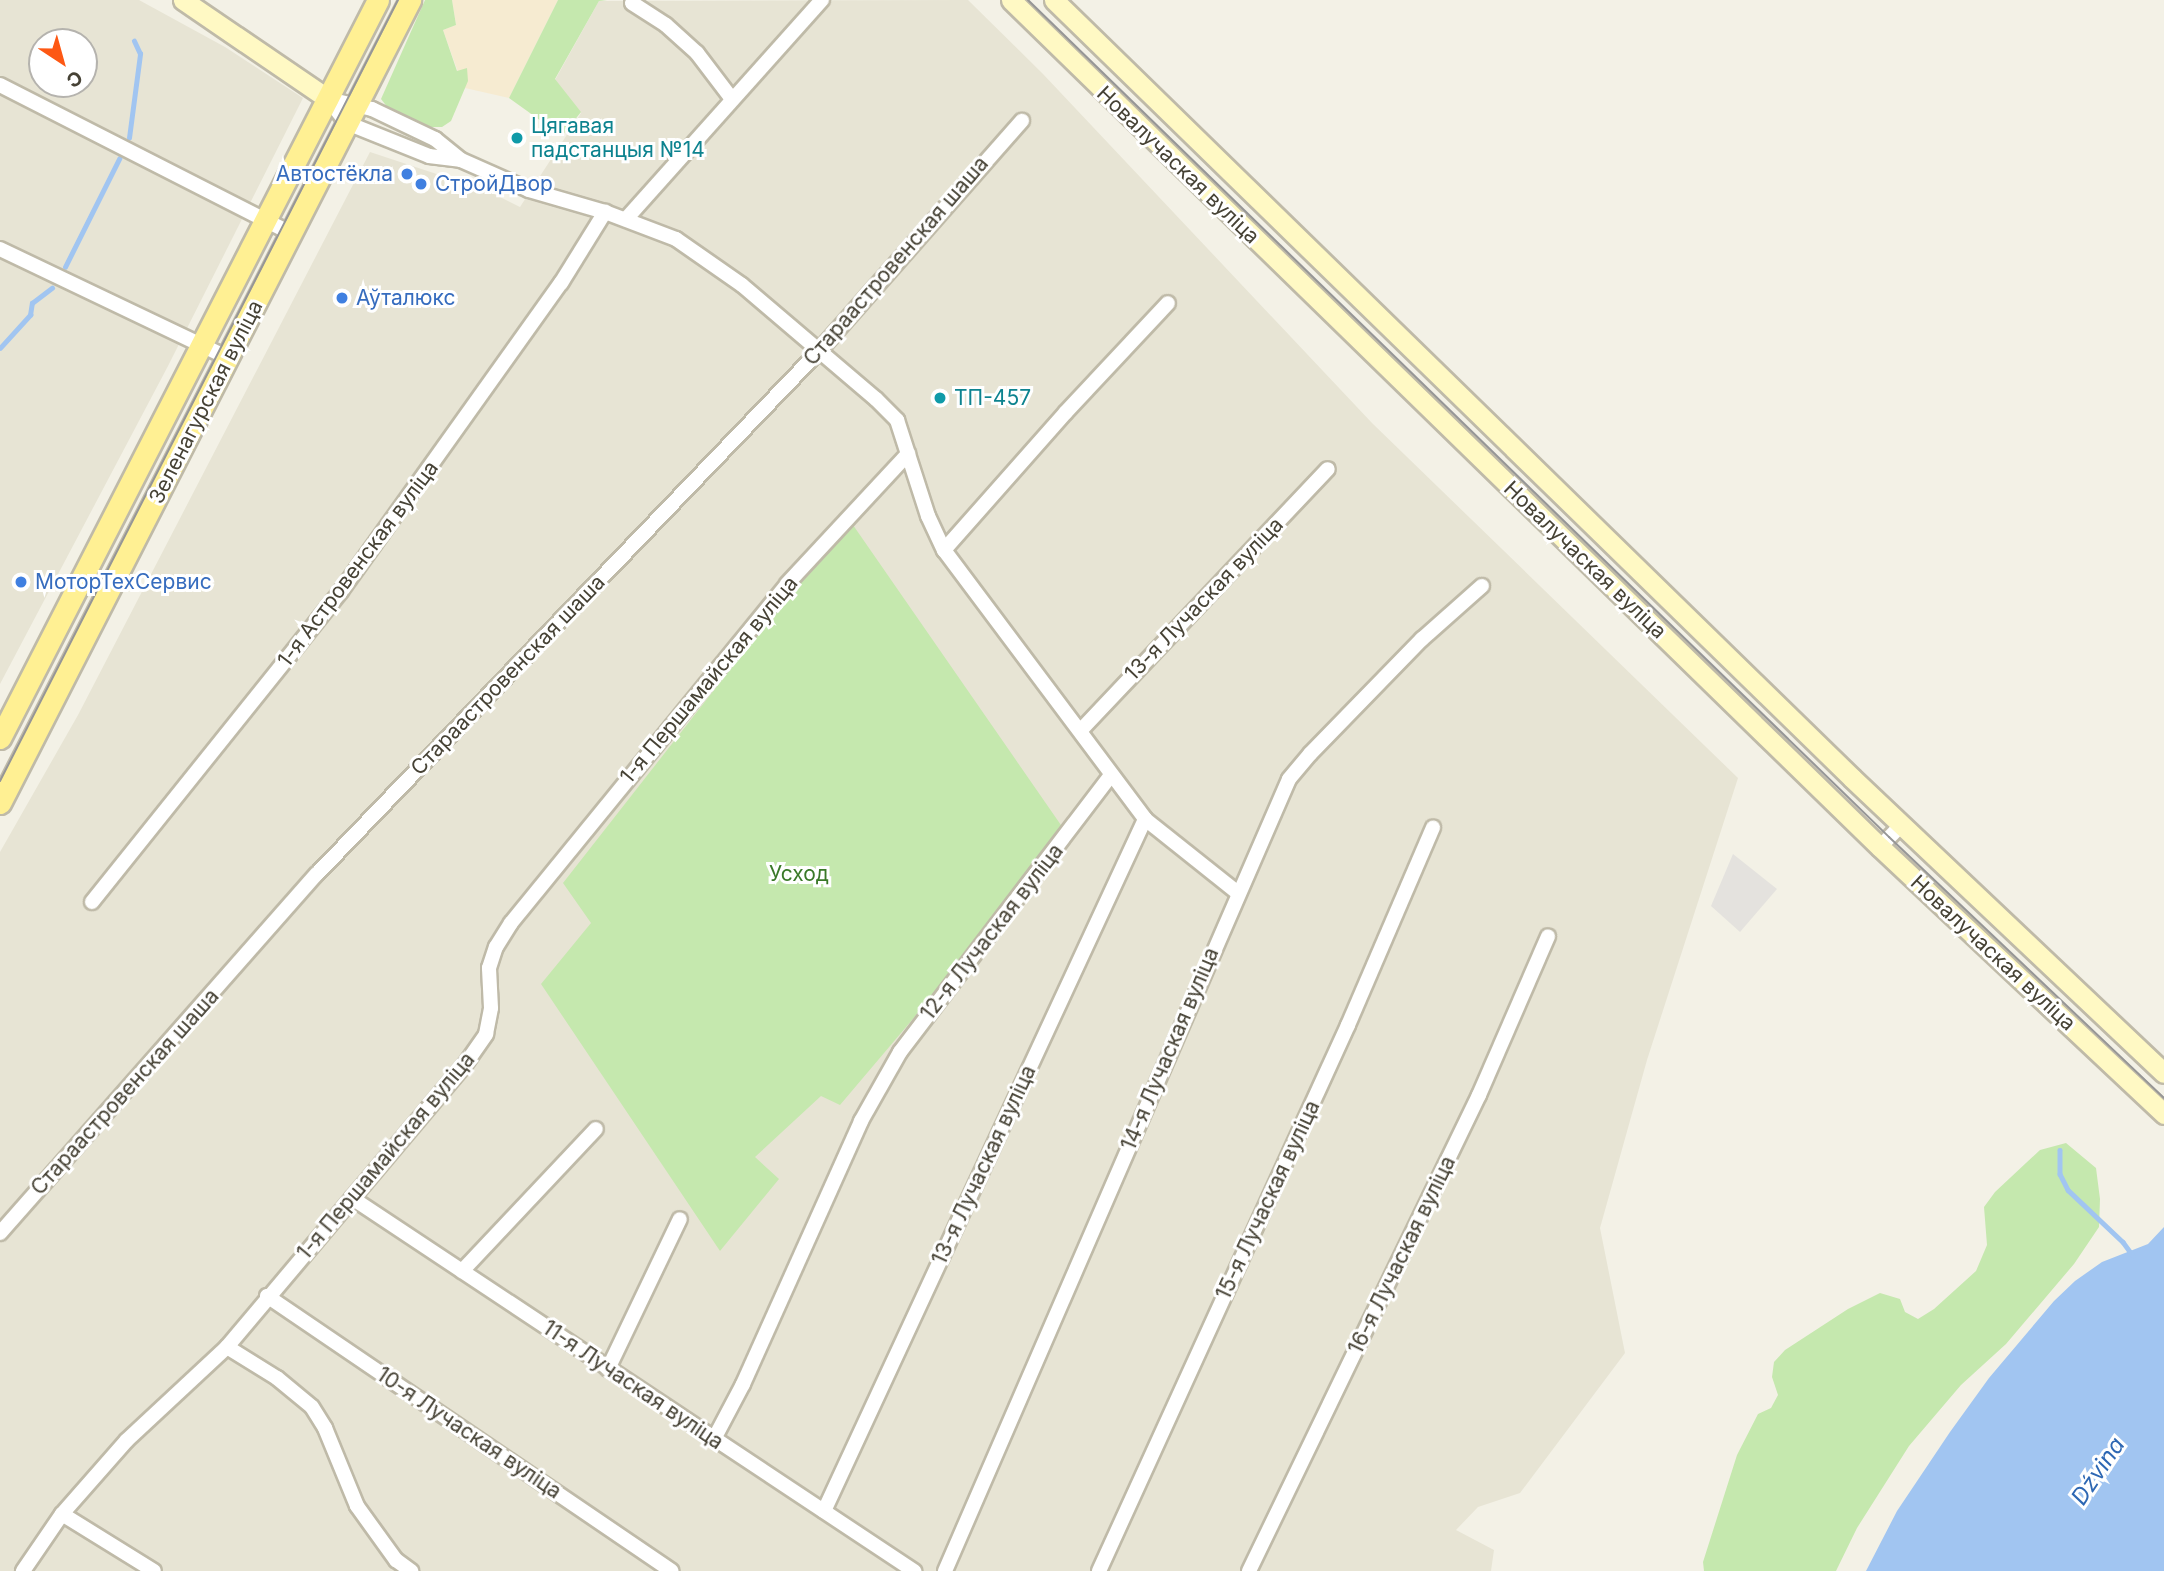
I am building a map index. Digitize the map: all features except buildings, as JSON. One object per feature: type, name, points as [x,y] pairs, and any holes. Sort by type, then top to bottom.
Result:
[{"type":"main road","points":[[183,0],[328,99]]},
{"type":"main road","name":"Зеленагурская вуліца","points":[[0,738],[378,0]]},
{"type":"main road","name":"Зеленагурская вуліца","points":[[0,803],[410,0]]},
{"type":"main road","name":"Новалучаская вуліца","points":[[1011,0],[1880,847],[2164,1114]]},
{"type":"main road","name":"Новалучаская вуліца","points":[[1054,0],[1902,824],[2164,1073]]},
{"type":"street","points":[[626,219],[822,0]]},
{"type":"street","points":[[632,3],[666,25],[697,53],[732,99]]},
{"type":"street","points":[[0,85],[291,233]]},
{"type":"street","points":[[328,99],[429,156],[461,160]]},
{"type":"street","points":[[351,113],[435,139],[461,160],[529,190],[605,212],[676,239],[742,285],[819,351],[897,420],[928,516],[944,550],[1145,819],[1238,893]]},
{"type":"street","name":"Стараастровенская шаша","points":[[0,1233],[317,874],[819,351],[1022,121]]},
{"type":"street","name":"1-я Астровенская вуліца","points":[[92,902],[341,591],[561,283],[605,212]]},
{"type":"street","points":[[0,249],[229,358]]},
{"type":"street","points":[[239,268],[266,283]]},
{"type":"street","points":[[944,550],[1168,303]]},
{"type":"street","name":"1-я Першамайская вуліца","points":[[23,1571],[62,1514],[127,1440],[227,1347],[267,1296],[464,1066],[486,1034],[491,1008],[489,968],[496,947],[511,923],[787,584],[908,454]]},
{"type":"street","name":"13-я Лучаская вуліца","points":[[1081,730],[1328,469]]},
{"type":"street","name":"14-я Лучаская вуліца","points":[[944,1571],[1289,779],[1422,639],[1482,586]]},
{"type":"street","points":[[28,685],[55,697]]},
{"type":"street","name":"12-я Лучаская вуліца","points":[[714,1439],[743,1384],[861,1121],[900,1052],[1111,775]]},
{"type":"street","name":"13-я Лучаская вуліца","points":[[824,1511],[1145,819]]},
{"type":"street","points":[[1880,847],[1902,824]]},
{"type":"street","name":"15-я Лучаская вуліца","points":[[1099,1571],[1348,1025],[1433,828]]},
{"type":"street","name":"16-я Лучаская вуліца","points":[[1249,1571],[1479,1095],[1548,936]]},
{"type":"street","points":[[462,1271],[596,1129]]},
{"type":"street","name":"11-я Лучаская вуліца","points":[[352,1198],[914,1571]]},
{"type":"street","points":[[608,1369],[680,1219]]},
{"type":"street","name":"10-я Лучаская вуліца","points":[[267,1296],[670,1571]]},
{"type":"street","points":[[227,1347],[277,1378],[312,1407],[325,1428],[357,1506],[392,1566],[411,1571]]},
{"type":"street","points":[[62,1514],[154,1571]]},
{"type":"shaded area","points":[[0,0],[139,0],[225,47],[303,98],[168,366],[0,684]]},
{"type":"shaded area","points":[[452,0],[558,0],[509,98],[465,88],[467,68],[458,72],[443,30],[456,25]]},
{"type":"shaded area","points":[[968,0],[1043,74],[1372,423],[1738,778],[1647,1060],[1600,1228],[1625,1353],[1520,1493],[1478,1507],[1456,1530],[1494,1550],[1491,1571],[0,1571],[0,852],[78,715],[370,152],[488,191],[520,207],[581,113],[555,80],[599,1]]},
{"type":"shaded area","points":[[1733,854],[1777,889],[1740,932],[1711,906]]},
{"type":"green space","points":[[425,0],[452,0],[456,25],[443,30],[457,71],[467,68],[468,81],[451,121],[442,127],[426,127],[388,108],[381,99]]},
{"type":"green space","points":[[558,0],[607,0],[599,1],[555,79],[581,112],[562,136],[509,98]]},
{"type":"green space","name":"Усход","points":[[853,525],[1063,828],[934,994],[840,1105],[821,1096],[755,1157],[779,1179],[720,1251],[541,984],[591,923],[563,883],[783,602]]},
{"type":"green space","points":[[2066,1143],[2096,1168],[2100,1199],[2099,1227],[2074,1264],[2006,1344],[1961,1385],[1909,1446],[1857,1528],[1836,1571],[1704,1571],[1703,1562],[1737,1455],[1758,1414],[1771,1408],[1778,1395],[1772,1377],[1774,1362],[1785,1350],[1848,1309],[1880,1293],[1900,1299],[1905,1312],[1918,1319],[1934,1309],[1976,1271],[1987,1245],[1984,1207],[1995,1192],[2040,1150]]},
{"type":"water","name":"Dźvina","points":[[2164,1227],[2164,1571],[1866,1571],[1897,1511],[1950,1432],[1989,1378],[2054,1301],[2075,1281],[2102,1262],[2148,1244]]},
{"type":"waterway","points":[[129,138],[140,54],[134,41]]},
{"type":"waterway","points":[[65,267],[119,159]]},
{"type":"waterway","points":[[0,348],[30,315],[32,303],[52,288]]},
{"type":"waterway","points":[[2060,1150],[2060,1174],[2068,1190],[2123,1242],[2133,1256]]},
{"type":"tram line","points":[[0,781],[398,0]]},
{"type":"tram line","points":[[1028,0],[1889,837],[2164,1098]]},
{"type":"place","name":"Цягавая падстанцыя №14","points":[[517,138]]},
{"type":"place","name":"Автостёкла","points":[[407,174]]},
{"type":"place","name":"СтройДвор","points":[[421,184]]},
{"type":"place","name":"Аўталюкс","points":[[342,298]]},
{"type":"place","name":"ТП-457","points":[[940,398]]},
{"type":"place","name":"МоторТехСервис","points":[[21,582]]}]
